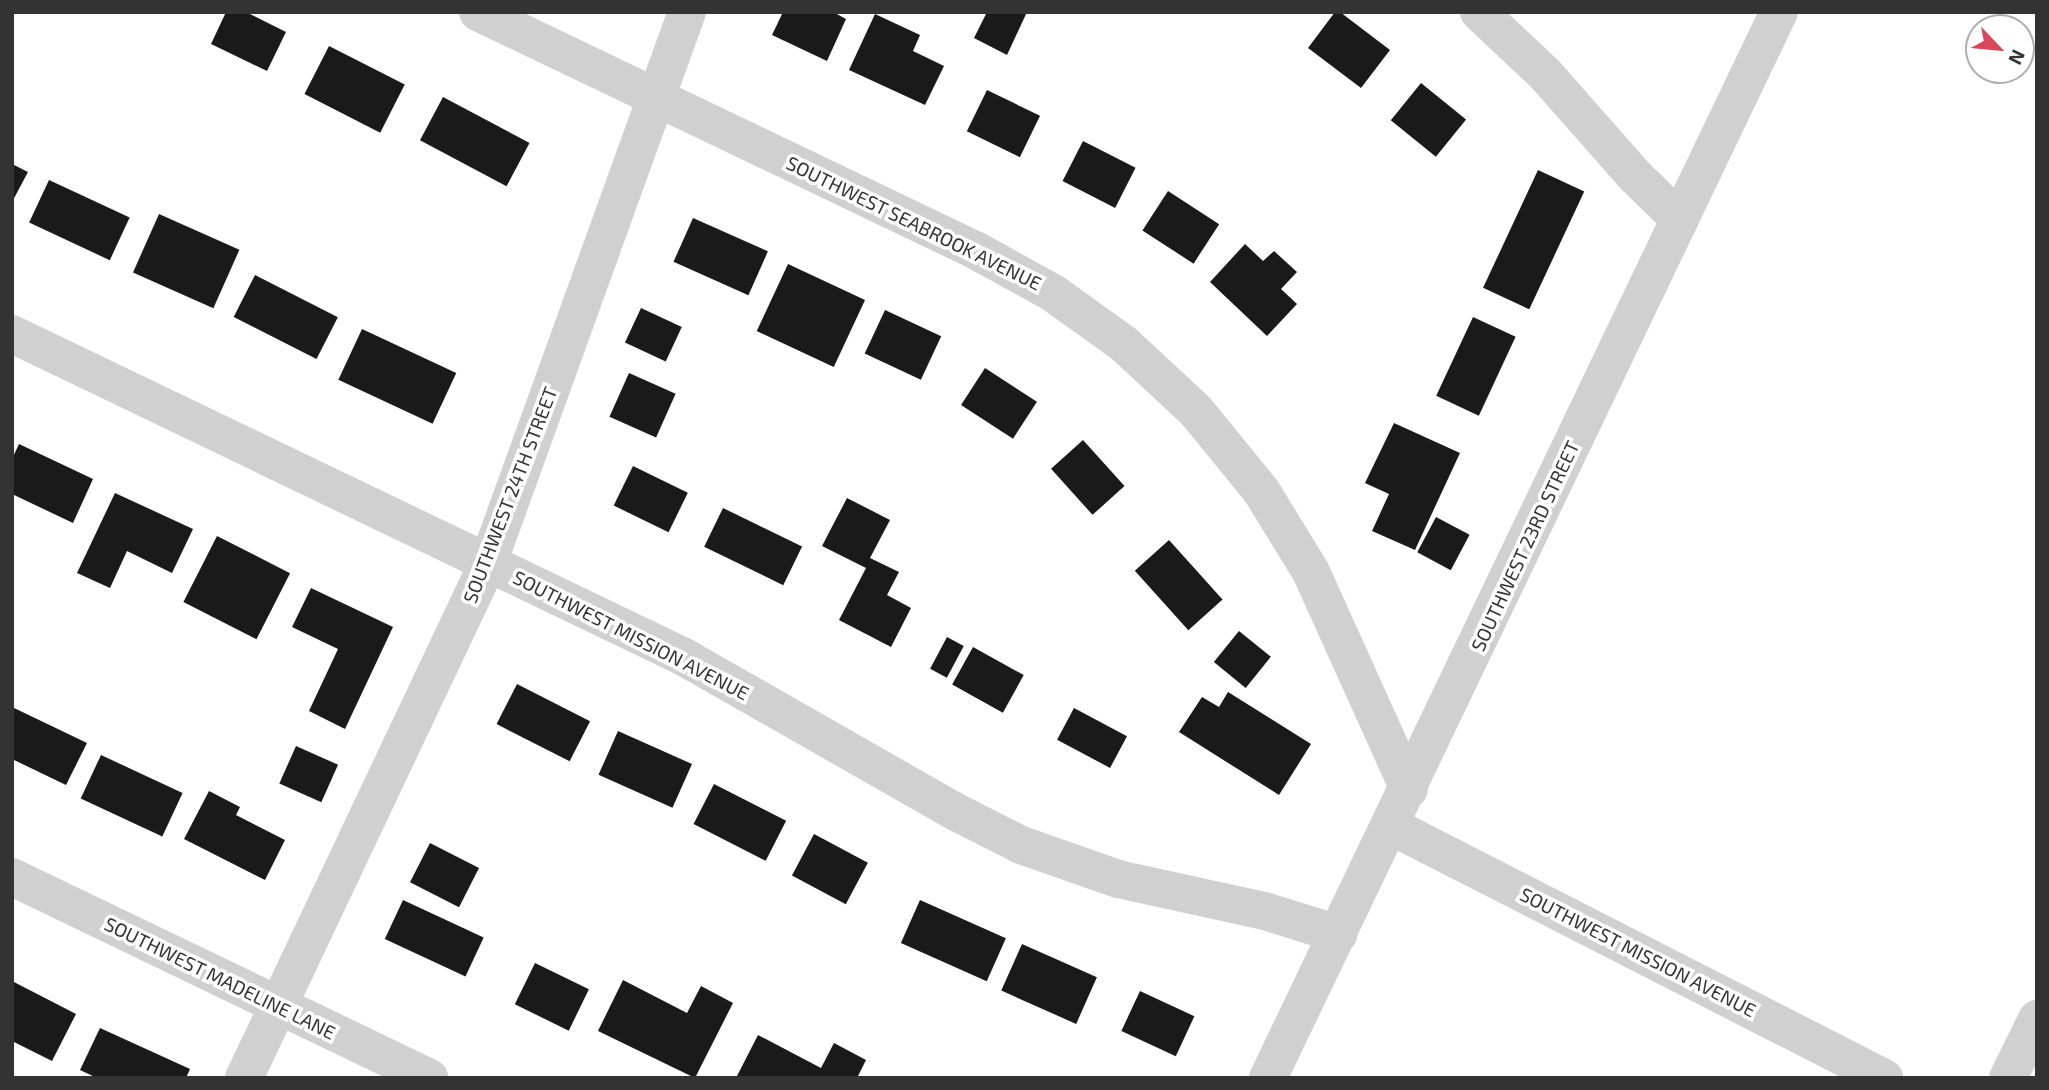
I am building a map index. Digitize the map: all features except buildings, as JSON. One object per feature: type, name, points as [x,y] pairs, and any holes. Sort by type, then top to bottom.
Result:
[{"type":"street","name":"SOUTHWEST SEABROOK AVENUE","points":[[478,12],[987,257],[1053,293],[1124,344],[1158,374],[1231,451],[1262,492],[1311,572],[1409,789]]},
{"type":"street","name":"SOUTHWEST 24TH STREET","points":[[244,1078],[488,563],[687,12]]},
{"type":"street","points":[[1479,12],[1545,74],[1634,176],[1680,220]]},
{"type":"street","name":"SOUTHWEST 23RD STREET","points":[[1268,1078],[1409,789],[1779,12]]},
{"type":"street","name":"SOUTHWEST MISSION AVENUE","points":[[12,334],[684,657],[958,813],[1021,845],[1118,879],[1265,911],[1338,934]]},
{"type":"street","name":"SOUTHWEST MISSION AVENUE","points":[[1391,826],[1884,1078]]},
{"type":"street","name":"SOUTHWEST MADELINE LANE","points":[[12,877],[429,1078]]},
{"type":"street","points":[[2008,1078],[2037,1019]]}]
